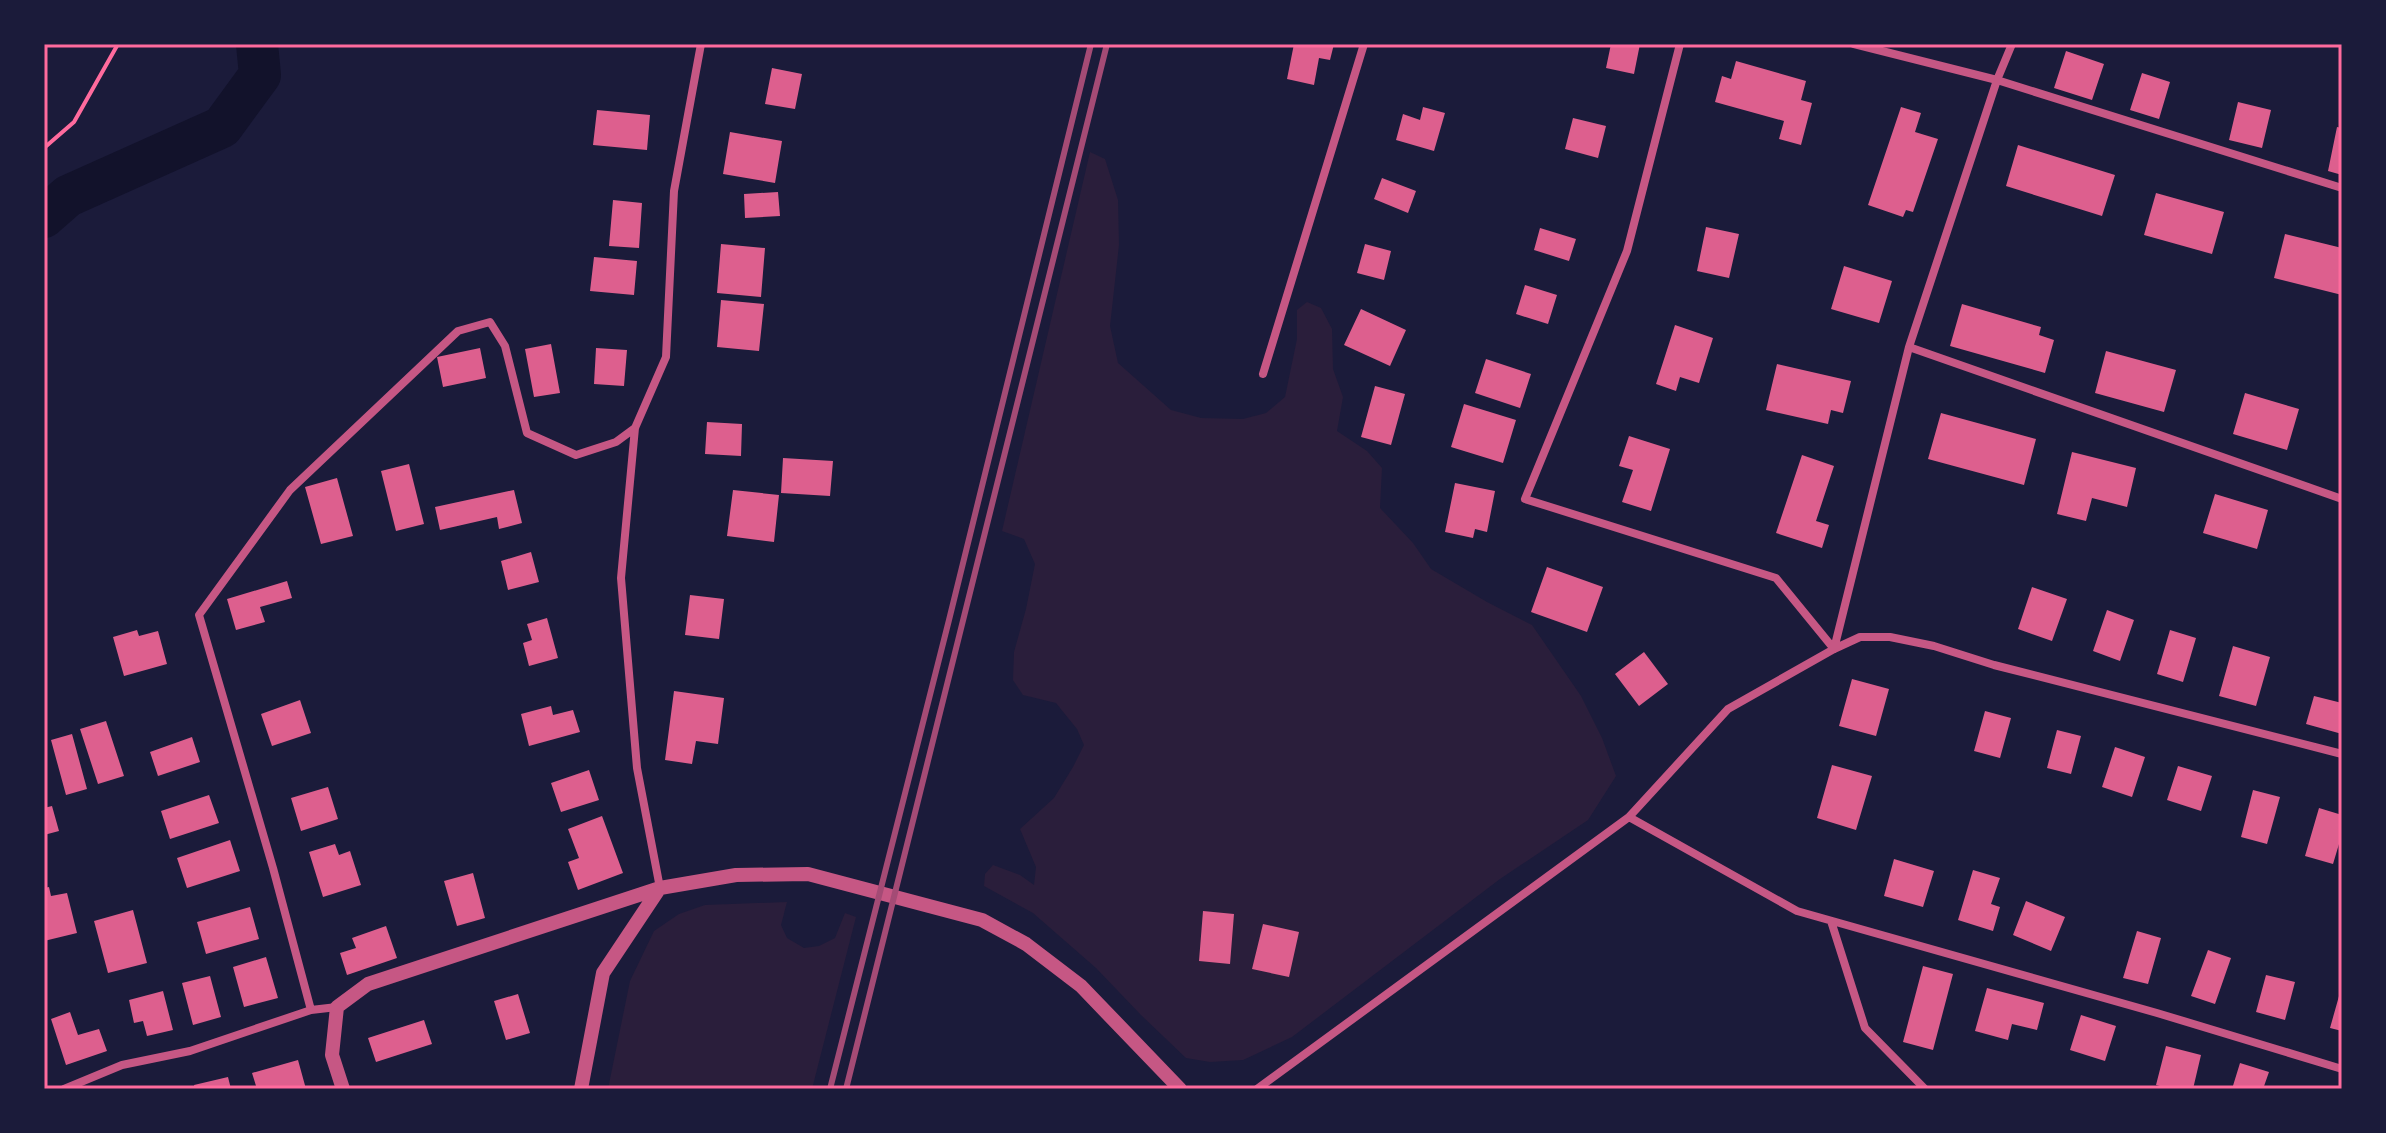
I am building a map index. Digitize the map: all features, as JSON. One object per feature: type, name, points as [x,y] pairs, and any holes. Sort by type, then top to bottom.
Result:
[{"type":"street","points":[[581,1089],[603,973],[660,888],[637,768],[621,578],[635,428],[666,357],[674,191],[701,44]]},
{"type":"street","points":[[1263,374],[1364,44]]},
{"type":"street","points":[[1680,44],[1627,251],[1525,499],[1776,578],[1834,649]]},
{"type":"street","points":[[1854,44],[1997,80],[2342,188]]},
{"type":"street","points":[[1834,649],[1909,347],[1997,80],[2012,44]]},
{"type":"street","points":[[311,1010],[199,615],[290,490],[458,331],[490,322],[505,346],[527,433],[576,455],[616,442],[635,428]]},
{"type":"street","points":[[1909,347],[2342,499]]},
{"type":"street","points":[[1257,1089],[1629,817],[1728,709],[1860,637],[1890,637],[1934,646],[1994,665],[2342,754]]},
{"type":"street","points":[[1629,817],[1797,911],[2342,1069]]},
{"type":"street","points":[[64,1089],[122,1065],[190,1051],[311,1010],[337,1007],[368,984],[660,888],[736,875],[808,874],[982,920],[1026,944],[1081,986],[1180,1089]]},
{"type":"street","points":[[1831,921],[1865,1028],[1925,1089]]},
{"type":"street","points":[[337,1007],[332,1055],[343,1089]]},
{"type":"path","points":[[44,148],[74,122],[118,44]]},
{"type":"shaded area","points":[[1090,152],[1105,159],[1118,200],[1119,245],[1110,326],[1118,363],[1171,410],[1201,418],[1243,419],[1266,413],[1285,397],[1297,339],[1297,310],[1307,302],[1321,308],[1332,329],[1333,369],[1343,397],[1337,431],[1367,451],[1382,468],[1380,508],[1413,543],[1431,569],[1532,625],[1581,696],[1602,738],[1616,776],[1588,820],[1500,879],[1292,1037],[1243,1060],[1210,1062],[1186,1058],[1096,968],[1033,913],[984,886],[985,874],[993,865],[1020,875],[1034,885],[1036,867],[1020,829],[1054,798],[1084,745],[1077,729],[1056,703],[1023,695],[1013,680],[1014,652],[1035,564],[1024,539],[1002,531]]},
{"type":"shaded area","points":[[787,902],[781,925],[787,938],[804,948],[819,946],[835,938],[845,913],[856,917],[812,1089],[608,1089],[630,981],[654,931],[679,914],[705,905]]},
{"type":"building","points":[[1294,44],[1334,44],[1330,60],[1319,58],[1314,85],[1287,79]]},
{"type":"building","points":[[1611,44],[1640,44],[1634,74],[1606,68]]},
{"type":"building","points":[[2066,51],[2104,64],[2092,100],[2054,88]]},
{"type":"building","points":[[1736,61],[1806,81],[1801,100],[1812,103],[1801,145],[1779,139],[1784,121],[1715,102],[1722,76],[1731,79]]},
{"type":"building","points":[[772,68],[802,74],[795,109],[765,104]]},
{"type":"building","points":[[2142,73],[2170,82],[2159,119],[2130,110]]},
{"type":"building","points":[[2238,102],[2271,110],[2262,148],[2229,140]]},
{"type":"building","points":[[1423,107],[1445,113],[1434,151],[1396,140],[1403,114],[1420,120]]},
{"type":"building","points":[[1901,107],[1921,113],[1915,132],[1938,139],[1913,212],[1906,210],[1903,217],[1868,205]]},
{"type":"building","points":[[597,110],[650,115],[647,150],[593,145]]},
{"type":"building","points":[[1573,118],[1606,126],[1598,158],[1565,149]]},
{"type":"building","points":[[2337,127],[2342,128],[2342,175],[2328,171]]},
{"type":"building","points":[[730,132],[782,141],[775,183],[723,174]]},
{"type":"building","points":[[2018,145],[2115,175],[2102,216],[2006,186]]},
{"type":"building","points":[[1382,178],[1416,191],[1408,213],[1374,199]]},
{"type":"building","points":[[778,192],[780,216],[745,218],[744,194]]},
{"type":"building","points":[[2156,193],[2224,212],[2212,254],[2144,235]]},
{"type":"building","points":[[613,200],[642,203],[639,248],[609,246]]},
{"type":"building","points":[[1706,227],[1739,234],[1729,278],[1697,271]]},
{"type":"building","points":[[1540,228],[1576,239],[1569,261],[1534,250]]},
{"type":"building","points":[[2285,234],[2342,248],[2342,295],[2274,278]]},
{"type":"building","points":[[721,244],[765,248],[761,297],[717,293]]},
{"type":"building","points":[[1365,244],[1391,251],[1384,280],[1357,273]]},
{"type":"building","points":[[594,257],[637,261],[634,295],[590,291]]},
{"type":"building","points":[[1844,266],[1892,281],[1879,323],[1831,309]]},
{"type":"building","points":[[1525,285],[1557,295],[1548,324],[1516,314]]},
{"type":"building","points":[[721,300],[764,304],[759,351],[717,347]]},
{"type":"building","points":[[1962,304],[2041,327],[2039,335],[2054,340],[2045,373],[1950,346]]},
{"type":"building","points":[[1361,309],[1406,330],[1390,366],[1344,345]]},
{"type":"building","points":[[1675,325],[1713,338],[1699,383],[1680,377],[1676,391],[1656,384]]},
{"type":"building","points":[[551,344],[560,393],[534,397],[525,349]]},
{"type":"building","points":[[480,348],[486,378],[443,387],[437,357]]},
{"type":"building","points":[[596,348],[627,350],[624,386],[594,384]]},
{"type":"building","points":[[2106,351],[2176,370],[2164,412],[2095,393]]},
{"type":"building","points":[[1486,359],[1531,374],[1520,408],[1475,393]]},
{"type":"building","points":[[1777,364],[1851,381],[1843,413],[1831,410],[1828,424],[1766,410]]},
{"type":"building","points":[[1375,386],[1405,394],[1391,445],[1361,437]]},
{"type":"building","points":[[2245,393],[2299,409],[2287,450],[2233,434]]},
{"type":"building","points":[[1464,404],[1516,420],[1503,463],[1451,447]]},
{"type":"building","points":[[1941,413],[2036,439],[2024,485],[1928,459]]},
{"type":"building","points":[[707,422],[742,424],[741,456],[705,454]]},
{"type":"building","points":[[1629,436],[1670,449],[1651,511],[1622,502],[1633,470],[1619,466]]},
{"type":"building","points":[[2072,452],[2136,468],[2127,507],[2092,498],[2086,521],[2057,514]]},
{"type":"building","points":[[1802,455],[1834,466],[1816,521],[1829,525],[1822,548],[1776,533]]},
{"type":"building","points":[[783,458],[833,461],[830,496],[781,493]]},
{"type":"building","points":[[409,464],[424,524],[396,531],[381,471]]},
{"type":"building","points":[[337,478],[353,536],[321,544],[305,487]]},
{"type":"building","points":[[1455,483],[1495,491],[1487,532],[1475,529],[1473,538],[1445,532]]},
{"type":"building","points":[[514,490],[522,523],[499,529],[497,517],[440,530],[435,507]]},
{"type":"building","points":[[733,490],[779,495],[774,542],[727,536]]},
{"type":"building","points":[[2215,494],[2268,510],[2257,549],[2203,533]]},
{"type":"building","points":[[531,552],[539,582],[508,590],[501,561]]},
{"type":"building","points":[[1547,567],[1603,587],[1587,632],[1531,612]]},
{"type":"building","points":[[287,581],[292,598],[260,607],[265,622],[236,630],[227,599]]},
{"type":"building","points":[[2032,587],[2067,599],[2052,641],[2018,629]]},
{"type":"building","points":[[690,595],[724,599],[719,639],[685,635]]},
{"type":"building","points":[[2107,610],[2134,620],[2120,661],[2093,651]]},
{"type":"building","points":[[547,618],[558,658],[529,666],[523,643],[532,640],[527,624]]},
{"type":"building","points":[[137,630],[139,636],[158,631],[167,664],[124,676],[113,637]]},
{"type":"building","points":[[2170,630],[2196,638],[2183,682],[2157,674]]},
{"type":"building","points":[[2233,646],[2270,657],[2256,706],[2219,696]]},
{"type":"building","points":[[1644,652],[1668,684],[1639,706],[1615,674]]},
{"type":"building","points":[[1852,679],[1889,689],[1876,736],[1839,726]]},
{"type":"building","points":[[674,691],[724,698],[718,744],[696,741],[692,764],[665,760]]},
{"type":"building","points":[[2314,696],[2342,703],[2342,734],[2306,724]]},
{"type":"building","points":[[300,700],[311,733],[272,746],[261,714]]},
{"type":"building","points":[[551,706],[553,715],[573,710],[580,732],[529,746],[521,714]]},
{"type":"building","points":[[1985,711],[2011,718],[2000,758],[1974,751]]},
{"type":"building","points":[[106,721],[124,776],[98,784],[80,729]]},
{"type":"building","points":[[2057,730],[2081,736],[2071,774],[2047,768]]},
{"type":"building","points":[[72,734],[87,789],[66,795],[51,740]]},
{"type":"building","points":[[192,737],[200,762],[158,776],[150,752]]},
{"type":"building","points":[[2115,747],[2145,757],[2132,797],[2102,787]]},
{"type":"building","points":[[1832,765],[1872,776],[1856,830],[1817,818]]},
{"type":"building","points":[[2178,766],[2212,776],[2201,811],[2167,800]]},
{"type":"building","points":[[589,770],[599,800],[561,812],[551,783]]},
{"type":"building","points":[[328,787],[338,819],[301,831],[291,798]]},
{"type":"building","points":[[2253,790],[2280,797],[2267,844],[2241,837]]},
{"type":"building","points":[[209,795],[219,823],[170,839],[161,811]]},
{"type":"building","points":[[52,806],[59,831],[44,835],[44,808]]},
{"type":"building","points":[[2319,808],[2342,815],[2342,834],[2333,864],[2305,856]]},
{"type":"building","points":[[602,816],[623,873],[578,890],[568,862],[579,858],[568,829]]},
{"type":"building","points":[[230,840],[240,871],[187,888],[177,858]]},
{"type":"building","points":[[335,844],[339,855],[350,851],[361,885],[323,897],[309,852]]},
{"type":"building","points":[[1894,859],[1934,871],[1923,907],[1884,896]]},
{"type":"building","points":[[1973,870],[2000,878],[1991,904],[2000,907],[1993,931],[1958,920]]},
{"type":"building","points":[[473,873],[485,918],[457,926],[444,881]]},
{"type":"building","points":[[49,887],[51,896],[67,893],[77,933],[44,941],[44,888]]},
{"type":"building","points":[[2026,901],[2065,917],[2051,951],[2013,935]]},
{"type":"building","points":[[250,907],[259,939],[206,954],[197,922]]},
{"type":"building","points":[[133,910],[147,963],[108,973],[94,921]]},
{"type":"building","points":[[1203,911],[1234,914],[1230,964],[1199,961]]},
{"type":"building","points":[[1263,924],[1299,932],[1289,977],[1252,969]]},
{"type":"building","points":[[386,926],[397,958],[347,975],[340,953],[356,948],[352,938]]},
{"type":"building","points":[[2137,931],[2161,938],[2148,984],[2123,978]]},
{"type":"building","points":[[2208,950],[2231,958],[2215,1004],[2191,996]]},
{"type":"building","points":[[266,957],[278,998],[244,1007],[233,967]]},
{"type":"building","points":[[1923,966],[1953,974],[1933,1050],[1903,1042]]},
{"type":"building","points":[[2266,975],[2295,982],[2285,1020],[2256,1012]]},
{"type":"building","points":[[210,976],[221,1017],[193,1025],[182,983]]},
{"type":"building","points":[[1987,988],[2044,1003],[2037,1030],[2012,1024],[2008,1040],[1975,1031]]},
{"type":"building","points":[[2342,989],[2342,1031],[2330,1028]]},
{"type":"building","points":[[163,991],[173,1030],[147,1036],[143,1021],[134,1023],[129,1000]]},
{"type":"building","points":[[518,994],[530,1033],[506,1040],[494,1001]]},
{"type":"building","points":[[70,1012],[78,1035],[99,1029],[107,1051],[66,1065],[51,1019]]},
{"type":"building","points":[[2081,1015],[2116,1026],[2105,1061],[2070,1050]]},
{"type":"building","points":[[424,1020],[432,1044],[376,1062],[368,1038]]},
{"type":"building","points":[[2166,1046],[2201,1055],[2193,1089],[2156,1085]]},
{"type":"building","points":[[298,1060],[306,1089],[257,1089],[252,1073]]},
{"type":"building","points":[[2240,1063],[2269,1072],[2263,1089],[2232,1089]]},
{"type":"building","points":[[228,1077],[231,1089],[195,1089],[194,1085]]},
{"type":"waterway","points":[[44,217],[68,196],[222,127],[260,75],[257,44]]},
{"type":"railway","points":[[830,1089],[1091,44]]},
{"type":"railway","points":[[846,1089],[1107,44]]}]
